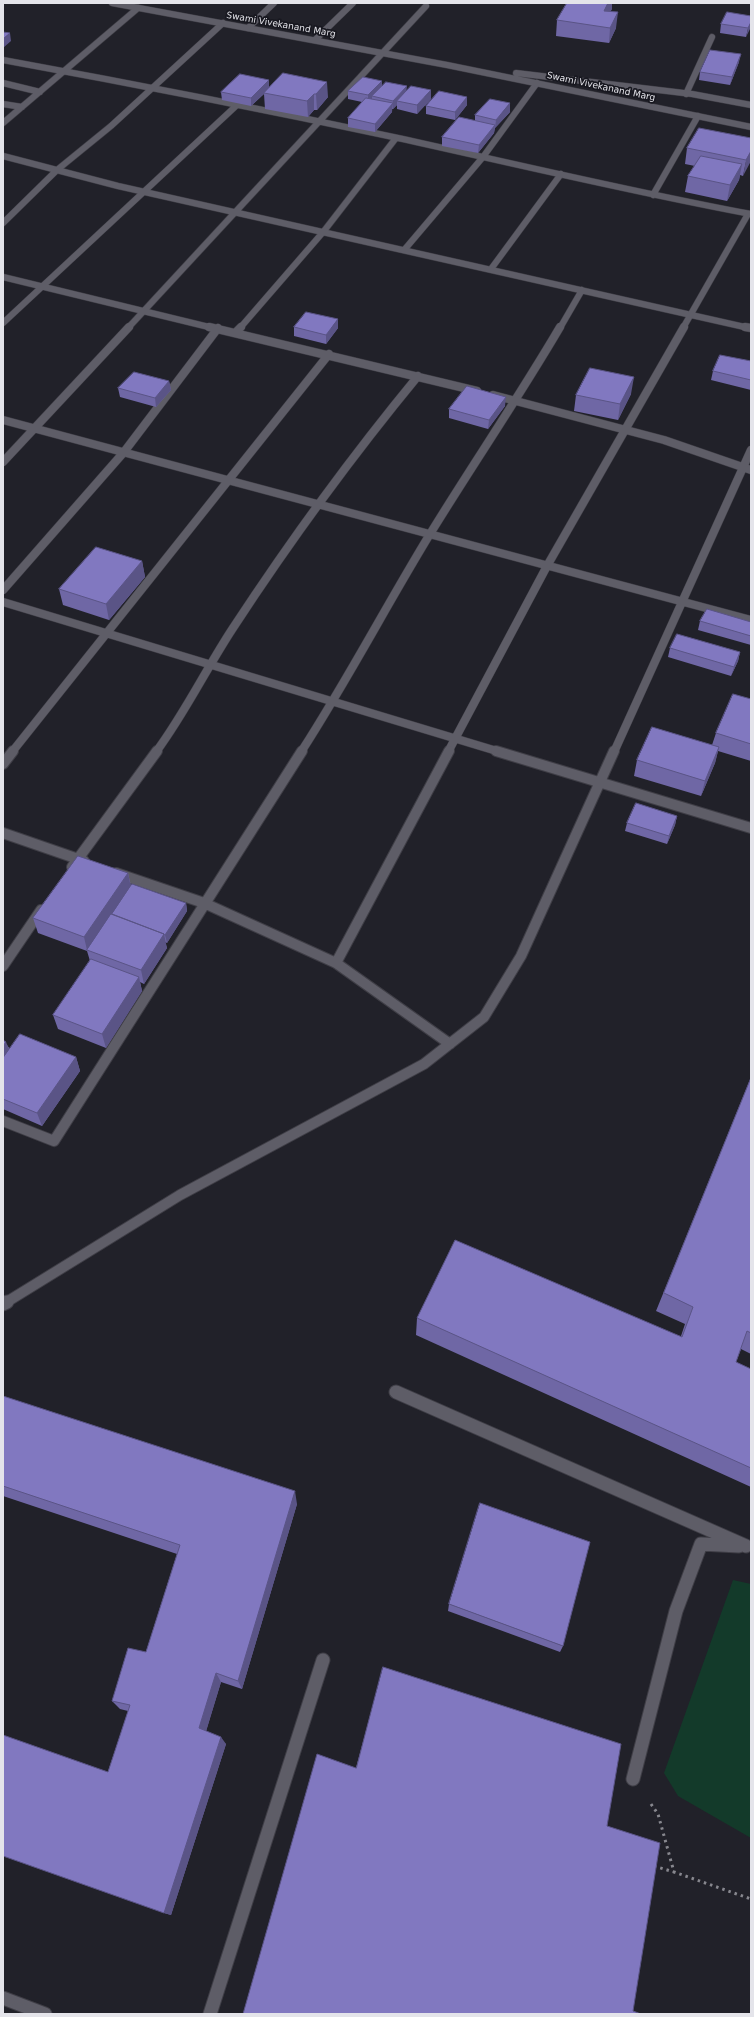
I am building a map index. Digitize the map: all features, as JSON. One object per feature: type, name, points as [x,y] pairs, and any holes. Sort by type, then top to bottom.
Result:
[{"type":"street","name":"Swami Vivekanand Marg","points":[[112,3],[447,65],[751,127]]},
{"type":"street","points":[[248,28],[274,3]]},
{"type":"street","points":[[316,40],[353,3]]},
{"type":"street","points":[[3,462],[426,6]]},
{"type":"street","points":[[3,123],[138,8]]},
{"type":"street","points":[[3,223],[57,170],[111,126],[223,23]]},
{"type":"street","points":[[686,94],[712,37]]},
{"type":"street","points":[[3,60],[153,87],[396,138],[653,195],[750,214],[690,314],[547,566],[336,963]]},
{"type":"street","name":"Swami Vivekanand Marg","points":[[447,65],[686,94],[751,105]]},
{"type":"street","points":[[3,83],[40,92]]},
{"type":"street","points":[[405,249],[483,157],[537,83]]},
{"type":"street","points":[[3,104],[22,107]]},
{"type":"street","points":[[3,324],[237,105]]},
{"type":"street","points":[[653,195],[698,116]]},
{"type":"street","points":[[236,332],[324,231],[396,138]]},
{"type":"street","points":[[3,156],[144,191],[751,328]]},
{"type":"street","points":[[492,269],[561,174]]},
{"type":"street","points":[[3,276],[143,311],[329,354],[516,401],[664,440],[747,468]]},
{"type":"street","points":[[3,1121],[54,1141],[333,702],[430,534],[516,401],[582,290]]},
{"type":"street","points":[[3,590],[124,452],[218,328]]},
{"type":"street","points":[[3,764],[108,634],[329,354]]},
{"type":"street","points":[[65,876],[174,728],[232,629],[320,504],[370,434],[418,376]]},
{"type":"street","points":[[3,420],[751,620]]},
{"type":"street","points":[[3,1304],[180,1195],[424,1064],[484,1017],[521,956],[682,602],[747,468],[751,450]]},
{"type":"street","points":[[3,602],[751,828]]},
{"type":"street","points":[[3,833],[93,864]]},
{"type":"street","points":[[108,870],[204,903],[336,963],[450,1044]]},
{"type":"street","points":[[3,966],[48,900]]},
{"type":"street","points":[[396,1392],[749,1547]]},
{"type":"street","points":[[633,1779],[676,1611],[701,1544],[749,1547]]},
{"type":"street","points":[[210,2014],[323,1660]]},
{"type":"street","points":[[3,1998],[45,2014]]},
{"type":"path","points":[[633,1779],[658,1814],[674,1872]]},
{"type":"path","points":[[647,1864],[751,1899]]},
{"type":"green space","points":[[733,1580],[751,1584],[751,1838],[678,1796],[664,1773]]},
{"type":"building","points":[[567,3],[608,3],[604,11],[618,12],[610,28],[557,20]]},
{"type":"building","points":[[727,12],[751,16],[751,22],[748,28],[721,24]]},
{"type":"building","points":[[3,32],[10,33],[3,39]]},
{"type":"building","points":[[710,50],[741,54],[732,77],[700,72]]},
{"type":"building","points":[[283,73],[327,82],[307,101],[264,93]]},
{"type":"building","points":[[240,74],[269,80],[251,98],[221,92]]},
{"type":"building","points":[[363,77],[382,81],[368,95],[348,91]]},
{"type":"building","points":[[386,82],[407,86],[393,101],[372,96]]},
{"type":"building","points":[[411,86],[431,90],[417,105],[397,101]]},
{"type":"building","points":[[439,91],[467,97],[455,112],[426,106]]},
{"type":"building","points":[[366,98],[393,103],[375,124],[348,118]]},
{"type":"building","points":[[490,99],[510,103],[496,120],[475,115]]},
{"type":"building","points":[[459,117],[495,125],[479,145],[442,137]]},
{"type":"building","points":[[699,128],[751,138],[751,151],[746,160],[687,148]]},
{"type":"building","points":[[701,156],[742,164],[730,185],[688,176]]},
{"type":"building","points":[[306,312],[338,319],[326,335],[294,327]]},
{"type":"building","points":[[720,355],[751,361],[751,380],[713,371]]},
{"type":"building","points":[[590,368],[634,377],[620,404],[576,395]]},
{"type":"building","points":[[134,372],[169,381],[155,398],[118,388]]},
{"type":"building","points":[[467,386],[506,397],[489,420],[449,409]]},
{"type":"building","points":[[96,547],[142,561],[106,604],[59,589]]},
{"type":"building","points":[[707,609],[751,622],[751,636],[700,621]]},
{"type":"building","points":[[677,634],[740,652],[734,667],[670,648]]},
{"type":"building","points":[[733,694],[751,699],[751,744],[716,733]]},
{"type":"building","points":[[652,727],[719,747],[705,781],[637,760]]},
{"type":"building","points":[[636,803],[677,816],[669,836],[627,823]]},
{"type":"building","points":[[78,856],[128,873],[84,937],[33,918]]},
{"type":"building","points":[[132,884],[186,903],[165,935],[112,914]]},
{"type":"building","points":[[111,914],[164,934],[141,970],[87,950]]},
{"type":"building","points":[[91,959],[139,977],[102,1034],[53,1015]]},
{"type":"building","points":[[20,1034],[76,1057],[37,1113],[3,1099],[3,1058]]},
{"type":"building","points":[[751,1078],[751,1333],[747,1331],[736,1362],[751,1369],[751,1468],[417,1318],[455,1240],[682,1337],[693,1307],[664,1293]]},
{"type":"building","points":[[3,1396],[295,1491],[238,1681],[216,1673],[199,1728],[221,1737],[164,1913],[3,1856],[3,1735],[108,1772],[130,1705],[112,1701],[128,1648],[146,1652],[180,1545],[3,1486]]},
{"type":"building","points":[[480,1503],[590,1542],[563,1646],[449,1604]]},
{"type":"building","points":[[383,1667],[621,1744],[607,1826],[660,1843],[633,2011],[641,2014],[243,2014],[317,1754],[356,1768]]}]
